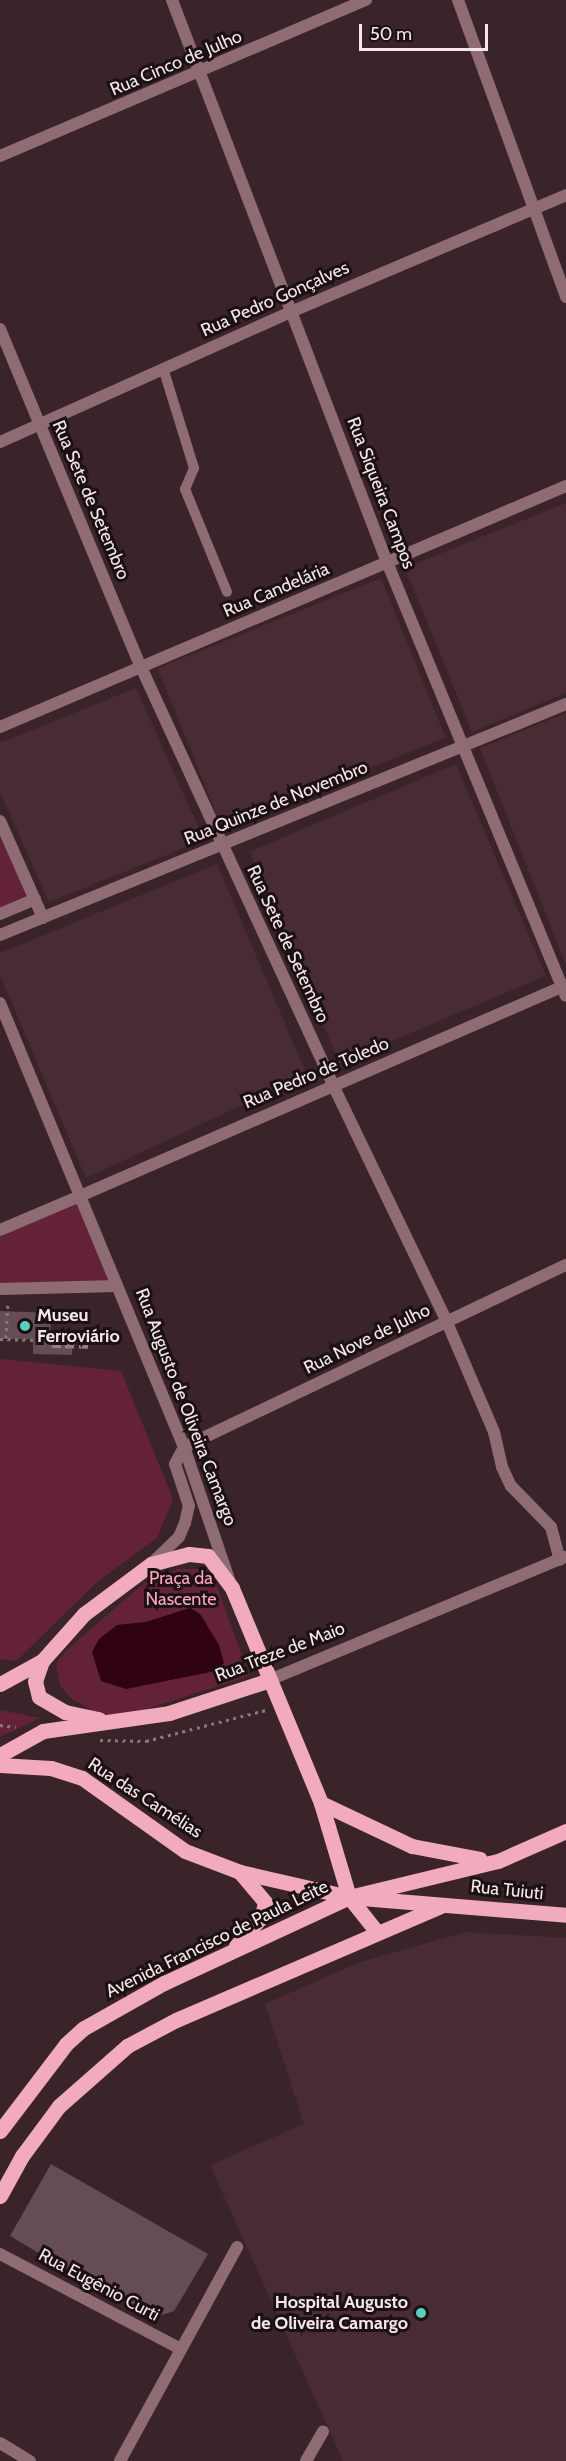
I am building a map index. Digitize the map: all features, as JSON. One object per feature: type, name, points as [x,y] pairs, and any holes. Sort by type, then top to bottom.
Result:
[{"type":"main road","points":[[0,1684],[42,1661],[84,1614],[151,1564],[189,1554],[208,1556],[232,1588]]},
{"type":"main road","name":"Rua Augusto de Oliveira Camargo","points":[[232,1588],[267,1681],[321,1803],[349,1897]]},
{"type":"main road","points":[[42,1661],[35,1681],[39,1697],[65,1712],[110,1722]]},
{"type":"main road","name":"Rua Treze de Maio","points":[[0,1755],[43,1731],[170,1713],[267,1681]]},
{"type":"main road","name":"Rua das Camélias","points":[[0,1765],[51,1767],[82,1778],[185,1851],[240,1872],[349,1897],[444,1904]]},
{"type":"main road","points":[[321,1803],[412,1846],[458,1858],[498,1861]]},
{"type":"main road","name":"Avenida Francisco de Paula Leite","points":[[0,2131],[26,2100],[66,2044],[84,2028],[164,1983],[349,1897],[498,1861],[566,1831]]},
{"type":"main road","points":[[234,1949],[262,1916],[265,1902],[240,1872]]},
{"type":"main road","points":[[349,1897],[376,1931]]},
{"type":"main road","points":[[0,2196],[21,2156],[58,2106],[127,2046],[176,2020],[376,1931],[444,1904]]},
{"type":"main road","name":"Rua Tuiuti","points":[[444,1904],[566,1915]]},
{"type":"main road","points":[[0,2141],[26,2100]]},
{"type":"street","name":"Rua Siqueira Campos","points":[[172,0],[202,73],[387,562],[565,989]]},
{"type":"street","name":"Rua Cinco de Julho","points":[[0,156],[202,73],[366,0]]},
{"type":"street","points":[[458,0],[566,297]]},
{"type":"street","name":"Rua Pedro Gonçalves","points":[[0,442],[293,311],[566,195]]},
{"type":"street","name":"Rua Sete de Setembro","points":[[0,329],[141,667],[333,1085],[446,1320],[494,1431],[502,1467],[511,1486],[551,1527],[563,1558]]},
{"type":"street","name":"Rua Candelária","points":[[0,728],[566,486]]},
{"type":"street","name":"Rua Quinze de Novembro","points":[[0,935],[566,704]]},
{"type":"street","points":[[0,821],[43,918]]},
{"type":"street","points":[[0,914],[35,899]]},
{"type":"street","name":"Rua Pedro de Toledo","points":[[0,1230],[333,1085],[565,989]]},
{"type":"street","name":"Rua Augusto de Oliveira Camargo","points":[[0,1003],[184,1447],[232,1588]]},
{"type":"street","name":"Rua Nove de Julho","points":[[184,1447],[446,1320],[566,1265]]},
{"type":"street","points":[[4,1289],[117,1286]]},
{"type":"street","points":[[151,1564],[179,1537],[185,1523],[189,1506],[175,1464],[184,1447]]},
{"type":"street","name":"Rua Treze de Maio","points":[[267,1681],[563,1558]]},
{"type":"street","points":[[120,2461],[237,2247]]},
{"type":"street","name":"Rua Eugênio Curti","points":[[0,2253],[181,2349]]},
{"type":"street","points":[[306,2461],[323,2432]]},
{"type":"street","points":[[0,2444],[30,2461]]},
{"type":"lane","points":[[163,368],[194,468],[184,489],[228,592]]},
{"type":"path","points":[[4,1289],[6,1339]]},
{"type":"path","points":[[0,1339],[79,1341]]},
{"type":"shaded area","points":[[566,503],[566,693],[472,732],[405,568]]},
{"type":"shaded area","points":[[381,578],[445,737],[222,828],[158,668]]},
{"type":"shaded area","points":[[136,688],[204,840],[49,902],[0,792],[0,743]]},
{"type":"shaded area","points":[[566,713],[566,965],[480,748]]},
{"type":"shaded area","points":[[456,764],[546,976],[340,1063],[250,852]]},
{"type":"shaded area","points":[[217,864],[307,1075],[86,1178],[0,975],[0,953]]},
{"type":"shaded area","points":[[190,1608],[200,1614],[219,1645],[224,1663],[215,1671],[126,1689],[101,1681],[92,1652],[99,1639],[117,1625],[146,1622]]},
{"type":"shaded area","name":"Hospital Augusto de Oliveira Camargo","points":[[466,1932],[566,1938],[566,2461],[343,2461],[210,2165],[304,2124],[265,2004],[360,1962]]},
{"type":"green space","points":[[0,821],[35,899],[0,914]]},
{"type":"green space","points":[[80,1196],[117,1286],[0,1289],[0,1230]]},
{"type":"green space","points":[[0,1359],[121,1371],[173,1499],[157,1538],[98,1581],[16,1661],[0,1659]]},
{"type":"green space","name":"Praça da Nascente","points":[[178,1569],[205,1569],[217,1586],[249,1676],[110,1721],[72,1699],[60,1686],[56,1664],[66,1651],[144,1583]],"holes":[[[190,1608],[200,1614],[219,1645],[215,1671],[126,1689],[115,1683],[117,1625],[146,1622]]]},
{"type":"green space","points":[[0,1710],[40,1718],[0,1737]]},
{"type":"building","name":"Museu Ferroviário","points":[[0,1311],[51,1313],[50,1340],[72,1341],[72,1355],[33,1354],[33,1339],[0,1339]]},
{"type":"building","points":[[51,2164],[208,2254],[174,2311],[150,2319],[10,2236]]},
{"type":"railway","points":[[52,1345],[91,1346]]},
{"type":"place","name":"Museu Ferroviário","points":[[25,1326]]},
{"type":"place","name":"Hospital Augusto de Oliveira Camargo","points":[[421,2313]]}]
